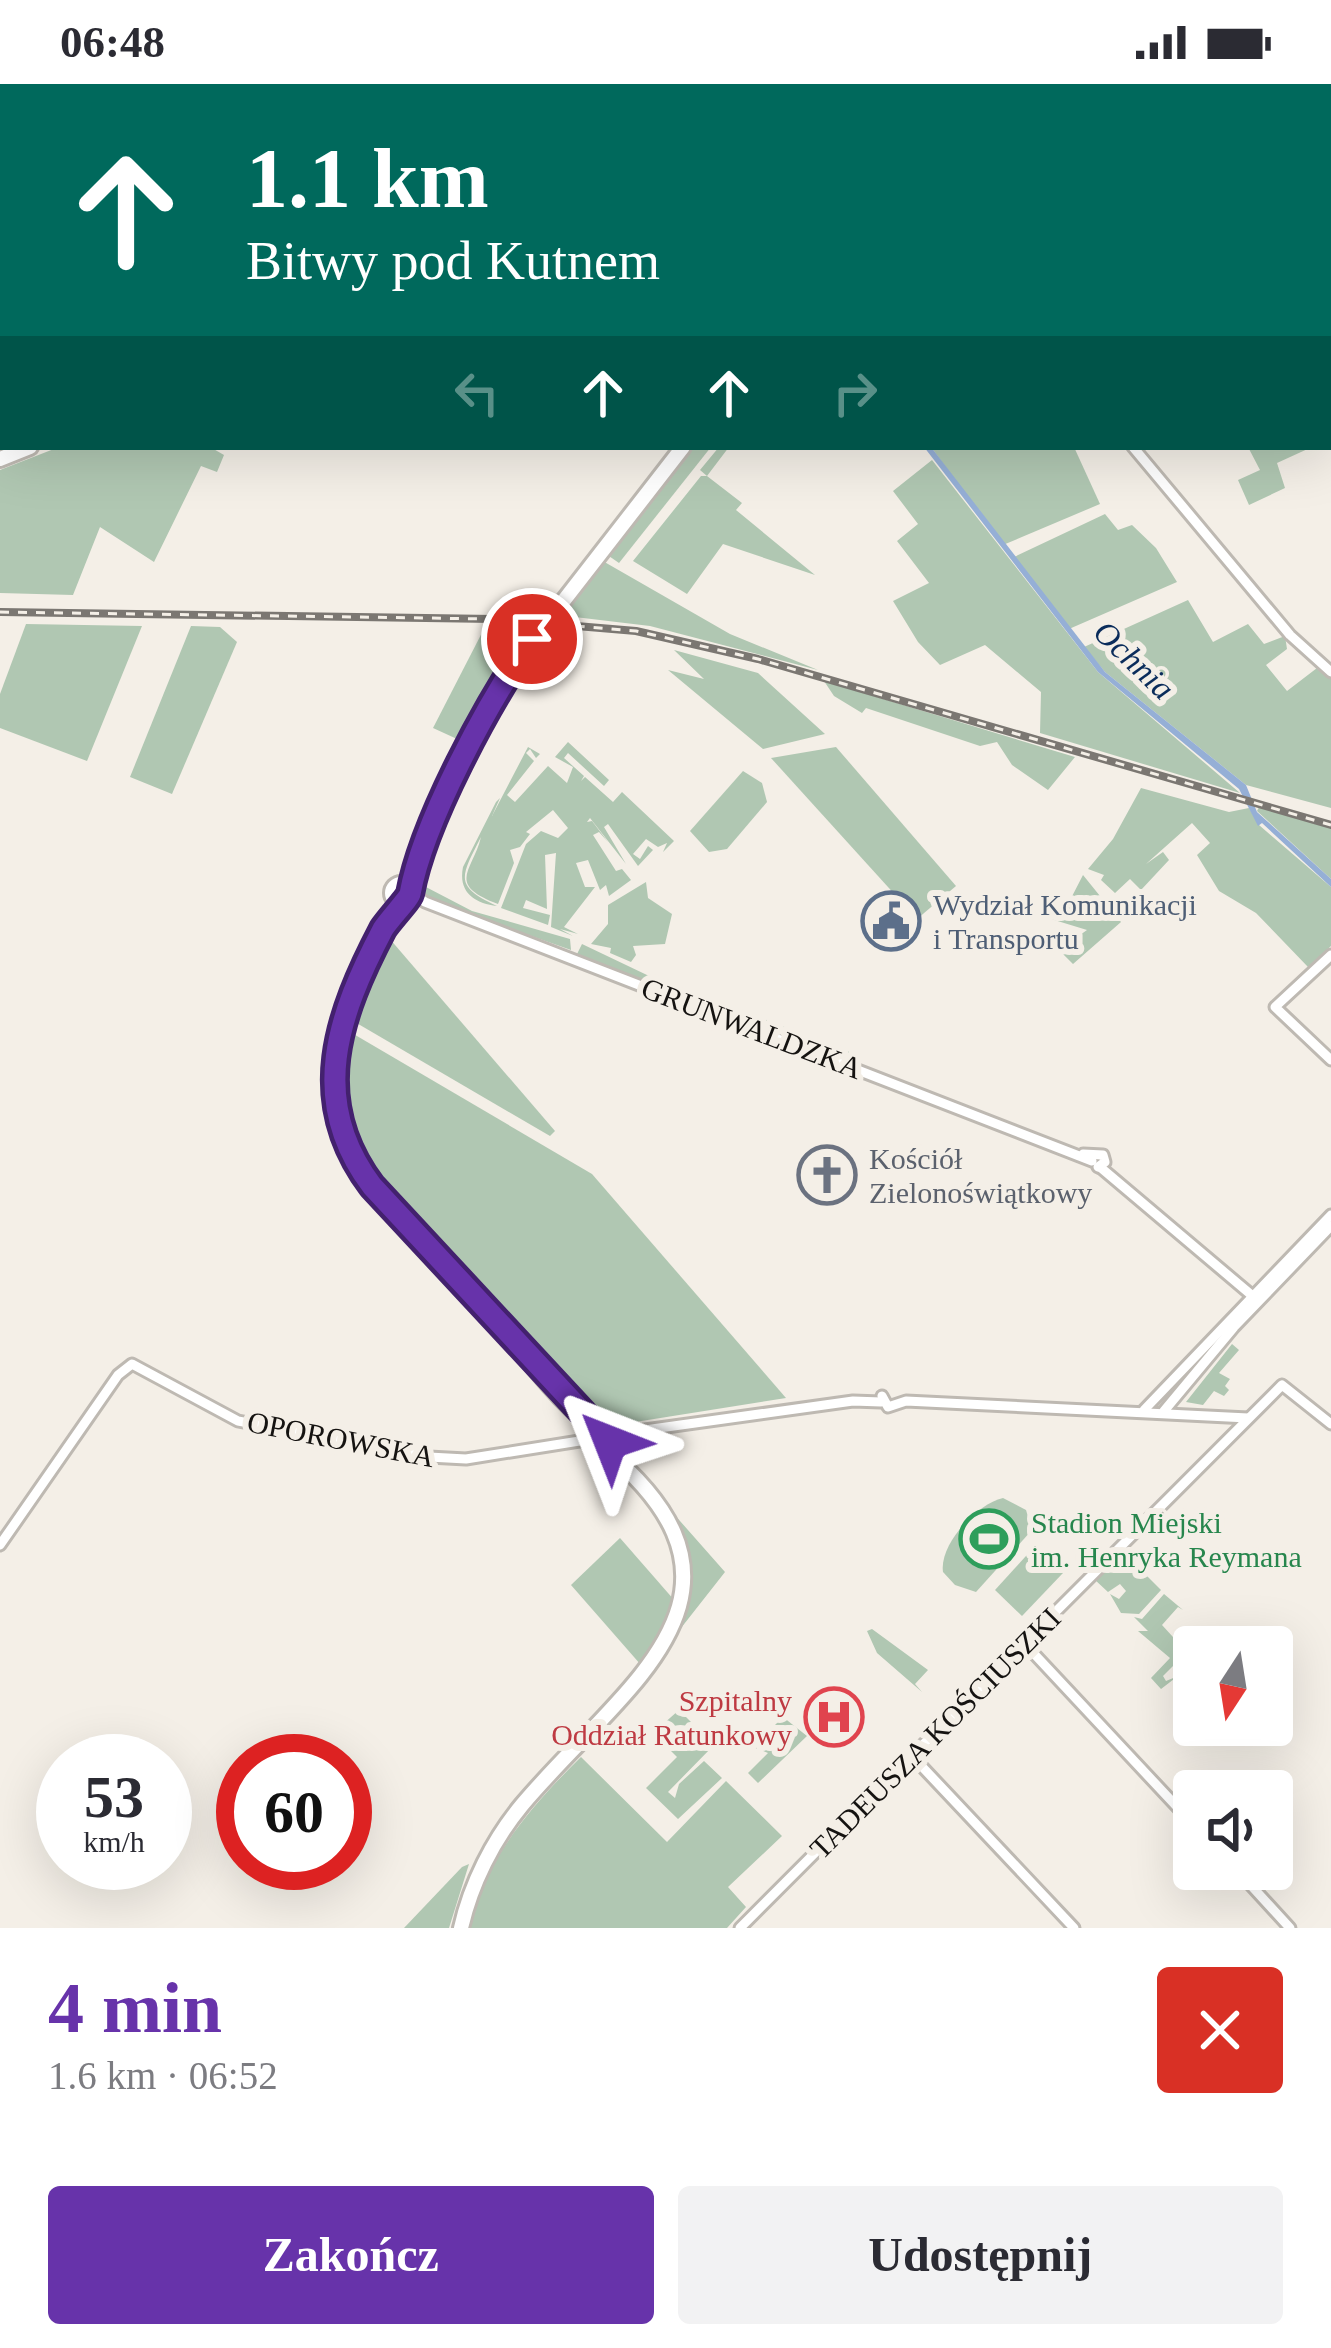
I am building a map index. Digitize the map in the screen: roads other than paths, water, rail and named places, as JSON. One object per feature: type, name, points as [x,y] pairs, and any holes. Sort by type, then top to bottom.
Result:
[{"type":"main road","points":[[461,1928],[479,1875],[502,1834],[645,1672],[678,1618],[683,1576],[678,1545],[662,1513],[582,1417],[372,1186],[342,1131],[333,1086],[338,1030],[487,713],[520,657],[681,450]]},
{"type":"street","points":[[1136,450],[1290,634],[1331,672]]},
{"type":"street","name":"GRUNWALDZKA","points":[[403,893],[1097,1161],[1256,1299]]},
{"type":"street","points":[[1331,956],[1275,1007],[1331,1060]]},
{"type":"street","points":[[1164,1412],[1331,1215]]},
{"type":"street","points":[[1144,1410],[1331,1226]]},
{"type":"street","name":"OPOROWSKA","points":[[0,1545],[118,1375],[132,1364],[238,1420],[454,1460],[868,1400],[882,1399],[887,1406],[898,1400],[1126,1408]]},
{"type":"street","name":"TADEUSZA KOŚCIUSZKI","points":[[740,1928],[1282,1385],[1331,1424]]},
{"type":"street","points":[[1126,1408],[1160,1395]]},
{"type":"street","points":[[1160,1395],[1164,1412]]},
{"type":"street","points":[[1178,1397],[1177,1408],[1185,1413]]},
{"type":"street","points":[[1126,1408],[1247,1419]]},
{"type":"street","points":[[1024,1643],[1173,1803]]},
{"type":"street","points":[[912,1756],[1074,1928]]},
{"type":"street","points":[[1256,1890],[1290,1928]]},
{"type":"water","points":[[926,450],[933,450],[1105,672],[1246,785],[1257,812],[1331,879],[1331,887],[1262,823],[1258,826],[1239,789],[1098,672]]},
{"type":"railway","points":[[0,612],[494,619],[636,631],[758,659],[1331,825]]},
{"type":"place","name":"Wydział Komunikacji i Transportu","points":[[891,921]]},
{"type":"place","name":"Kościół Zielonoświątkowy","points":[[827,1175]]},
{"type":"place","name":"Stadion Miejski im. Henryka Reymana","points":[[989,1539]]},
{"type":"place","name":"Szpitalny Oddział Ratunkowy","points":[[834,1717]]},
{"type":"water label","name":"Ochnia","points":[[1134,660]]}]
